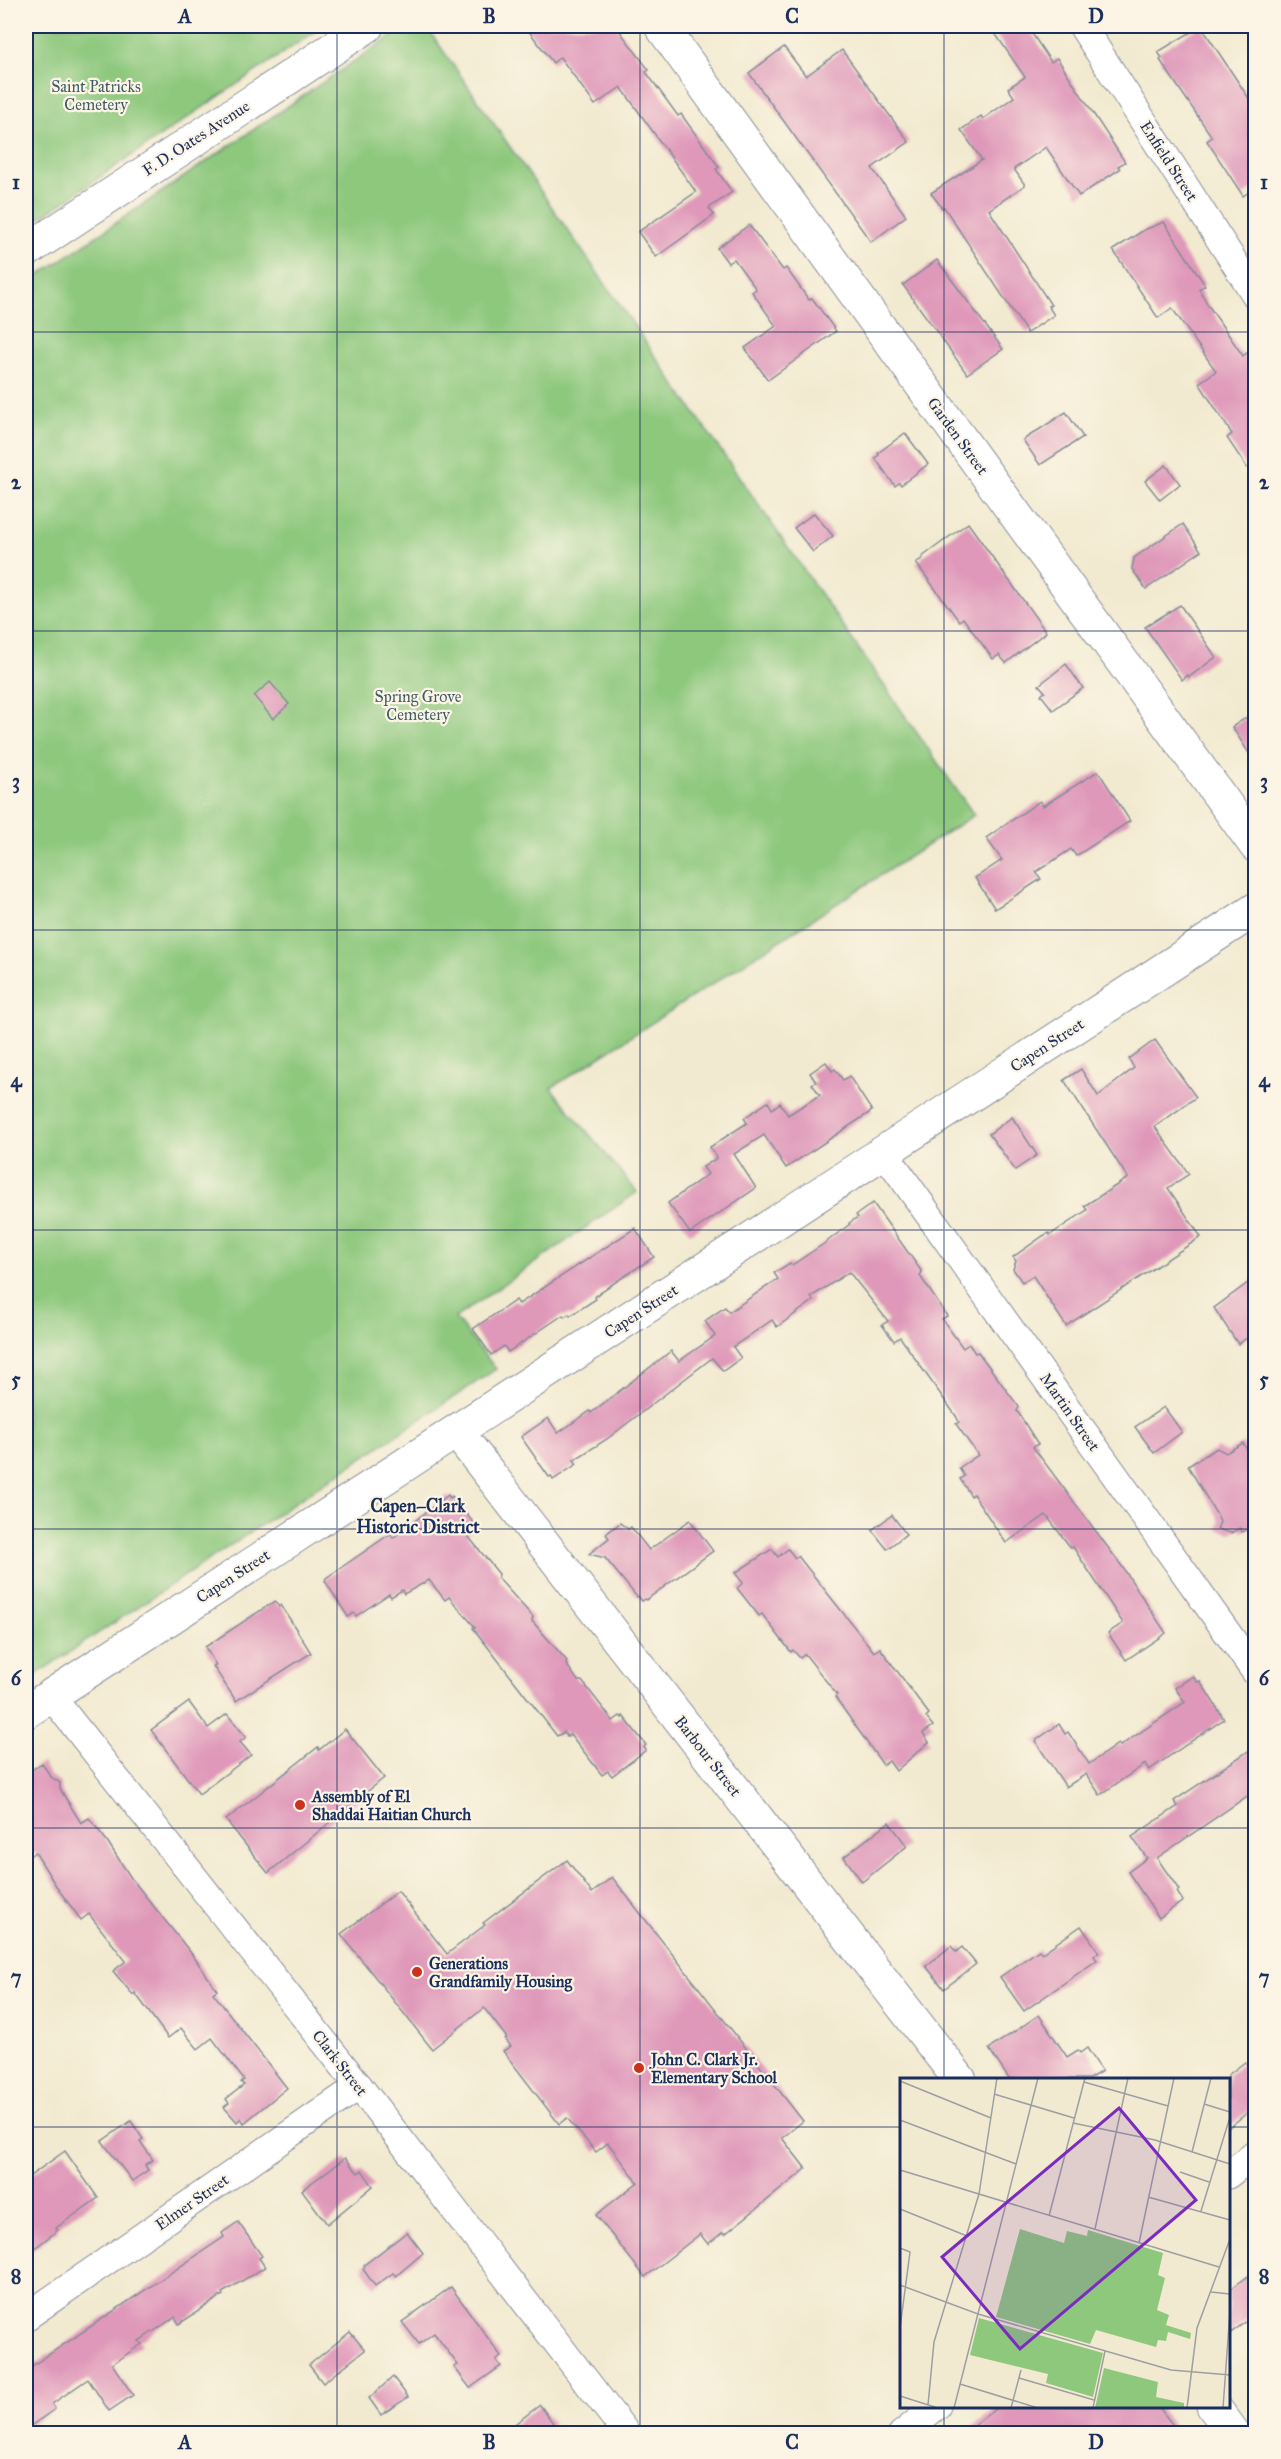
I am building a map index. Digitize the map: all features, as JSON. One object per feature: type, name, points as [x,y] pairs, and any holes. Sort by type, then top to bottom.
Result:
[{"type":"street","name":"F. D. Oates Avenue","points":[[26,251],[367,26]]},
{"type":"street","name":"Garden Street","points":[[661,26],[1256,846]]},
{"type":"street","name":"Enfield Street","points":[[1082,26],[1256,297]]},
{"type":"street","name":"Capen Street","points":[[38,1704],[1256,909]]},
{"type":"street","name":"Martin Street","points":[[884,1152],[1256,1673]]},
{"type":"street","name":"Barbour Street","points":[[457,1432],[959,2078]]},
{"type":"street","name":"Clark Street","points":[[38,1704],[359,2086],[627,2433]]},
{"type":"street","name":"Elmer Street","points":[[26,2317],[359,2086]]},
{"type":"street","points":[[1230,2173],[1256,2153]]},
{"type":"street","points":[[902,2433],[934,2408]]},
{"type":"street","points":[[1215,2408],[1234,2433]]},
{"type":"green space","name":"Saint Patricks Cemetery","points":[[26,26],[323,26],[26,227]]},
{"type":"green space","name":"Spring Grove Cemetery","points":[[406,26],[426,26],[974,815],[551,1088],[637,1192],[455,1318],[496,1369],[26,1681],[26,284]]},
{"type":"building","points":[[525,26],[616,26],[649,70],[646,72],[678,116],[681,114],[719,167],[716,169],[732,192],[709,208],[714,215],[656,257],[638,232],[696,192],[621,87],[595,105],[560,57],[553,63]]},
{"type":"building","points":[[990,26],[1027,26],[1051,62],[1057,58],[1125,162],[1118,166],[1120,169],[1079,196],[1046,147],[1014,169],[1025,185],[989,210],[1051,305],[1048,306],[1054,315],[1027,333],[944,207],[942,208],[931,193],[982,160],[961,130],[981,116],[983,119],[1014,97],[1008,88],[1025,77]]},
{"type":"building","points":[[1201,26],[1256,109],[1256,187],[1243,196],[1207,141],[1212,137],[1160,60],[1162,58],[1158,52]]},
{"type":"building","points":[[784,47],[806,76],[842,50],[909,142],[872,168],[906,216],[871,242],[749,73]]},
{"type":"building","points":[[1164,222],[1205,285],[1199,289],[1208,305],[1243,356],[1248,352],[1256,363],[1256,481],[1227,438],[1232,434],[1199,383],[1216,371],[1172,308],[1158,318],[1113,250],[1144,230]]},
{"type":"building","points":[[749,225],[783,270],[786,268],[809,300],[812,298],[836,331],[768,380],[745,348],[776,326],[752,292],[756,289],[734,259],[728,263],[717,248]]},
{"type":"building","points":[[937,260],[1003,349],[967,374],[903,285]]},
{"type":"building","points":[[1066,412],[1083,437],[1040,465],[1023,440]]},
{"type":"building","points":[[905,433],[928,464],[901,485],[899,483],[895,486],[875,458],[879,455],[878,453]]},
{"type":"building","points":[[1166,465],[1180,484],[1160,500],[1145,481]]},
{"type":"building","points":[[814,513],[833,536],[813,552],[794,528]]},
{"type":"building","points":[[968,523],[1046,632],[1006,663],[999,655],[993,659],[963,618],[959,621],[916,563]]},
{"type":"building","points":[[1183,524],[1201,551],[1146,589],[1132,569],[1134,558]]},
{"type":"building","points":[[1180,605],[1216,657],[1182,680],[1145,627]]},
{"type":"building","points":[[1066,664],[1083,688],[1053,710],[1041,695],[1045,692],[1039,685]]},
{"type":"building","points":[[270,682],[289,704],[273,719],[254,696]]},
{"type":"building","points":[[1256,711],[1256,764],[1232,727]]},
{"type":"building","points":[[1098,771],[1130,821],[1076,856],[1071,849],[1036,872],[1041,879],[995,909],[975,878],[1002,860],[986,838],[1040,801],[1043,806]]},
{"type":"building","points":[[1155,1040],[1196,1097],[1155,1127],[1189,1174],[1168,1188],[1201,1237],[1066,1326],[1033,1276],[1022,1282],[1013,1269],[1016,1261],[1013,1257],[1087,1210],[1084,1206],[1128,1178],[1064,1080],[1081,1069],[1098,1096],[1134,1068],[1129,1059]]},
{"type":"building","points":[[826,1062],[832,1071],[835,1069],[843,1080],[849,1076],[872,1111],[786,1168],[764,1135],[734,1154],[756,1188],[690,1233],[668,1203],[708,1174],[703,1167],[717,1158],[710,1147],[747,1123],[744,1118],[768,1102],[772,1109],[780,1103],[788,1115],[820,1095],[812,1084],[816,1082],[810,1073]]},
{"type":"building","points":[[1012,1117],[1037,1155],[1015,1170],[989,1134]]},
{"type":"building","points":[[873,1203],[922,1272],[920,1276],[947,1316],[942,1319],[963,1348],[969,1344],[975,1353],[978,1352],[1019,1407],[1017,1411],[1038,1444],[1033,1447],[1121,1565],[1166,1633],[1126,1660],[1108,1633],[1123,1623],[1073,1547],[1071,1548],[1046,1515],[1006,1543],[973,1494],[971,1496],[960,1479],[964,1476],[959,1468],[978,1455],[956,1424],[959,1422],[956,1416],[900,1337],[894,1341],[882,1325],[888,1321],[849,1272],[811,1297],[813,1301],[777,1327],[772,1320],[733,1347],[741,1358],[723,1371],[712,1358],[607,1439],[574,1460],[577,1464],[553,1480],[521,1437],[548,1418],[558,1433],[590,1411],[591,1413],[671,1351],[679,1361],[715,1336],[705,1321],[725,1307],[729,1312],[778,1279],[774,1273],[790,1263],[792,1265],[825,1243]]},
{"type":"building","points":[[635,1228],[654,1257],[600,1292],[595,1297],[596,1299],[570,1316],[569,1314],[564,1317],[563,1315],[508,1352],[504,1346],[491,1355],[473,1329],[516,1300],[519,1304]]},
{"type":"building","points":[[1256,1277],[1256,1332],[1238,1344],[1214,1308]]},
{"type":"building","points":[[1164,1407],[1182,1432],[1154,1453],[1135,1427]]},
{"type":"building","points":[[1243,1443],[1256,1464],[1256,1525],[1242,1532],[1240,1528],[1231,1533],[1217,1529],[1220,1522],[1218,1517],[1188,1466],[1217,1448],[1226,1453]]},
{"type":"building","points":[[448,1495],[450,1498],[452,1496],[476,1526],[467,1535],[499,1574],[498,1578],[533,1617],[532,1621],[567,1661],[566,1664],[578,1681],[582,1681],[613,1721],[623,1716],[646,1745],[644,1747],[646,1750],[612,1776],[608,1771],[602,1775],[570,1734],[567,1737],[564,1732],[557,1736],[473,1628],[475,1627],[449,1597],[445,1600],[429,1580],[404,1594],[402,1590],[391,1597],[389,1594],[356,1616],[354,1613],[348,1617],[325,1581],[326,1578],[390,1534],[393,1538]]},
{"type":"building","points":[[892,1515],[906,1534],[887,1549],[872,1530]]},
{"type":"building","points":[[690,1520],[713,1551],[646,1600],[642,1601],[637,1597],[605,1558],[589,1554],[609,1538],[606,1534],[620,1523],[628,1529],[631,1527],[649,1550]]},
{"type":"building","points":[[772,1549],[778,1557],[788,1549],[795,1558],[798,1556],[874,1652],[880,1648],[929,1714],[926,1717],[933,1726],[923,1733],[929,1742],[896,1771],[889,1761],[883,1765],[835,1697],[837,1695],[805,1654],[800,1658],[793,1650],[791,1652],[762,1614],[759,1616],[737,1588],[743,1583],[735,1573]]},
{"type":"building","points":[[275,1601],[279,1607],[281,1605],[311,1653],[236,1701],[213,1666],[216,1665],[205,1647]]},
{"type":"building","points":[[1193,1676],[1197,1682],[1200,1681],[1224,1719],[1149,1770],[1145,1764],[1100,1795],[1086,1774],[1066,1787],[1035,1741],[1059,1724],[1065,1734],[1068,1732],[1089,1764],[1185,1702],[1175,1688]]},
{"type":"building","points":[[189,1702],[208,1728],[227,1714],[246,1737],[240,1742],[251,1755],[199,1794],[151,1730]]},
{"type":"building","name":"Assembly of El Shaddai Haitian Church","points":[[345,1729],[384,1778],[268,1873],[226,1820],[318,1747],[319,1750]]},
{"type":"building","points":[[1256,1746],[1256,1790],[1157,1858],[1179,1890],[1177,1892],[1183,1901],[1159,1918],[1128,1872],[1147,1858],[1132,1837],[1178,1806],[1174,1801]]},
{"type":"building","points":[[42,1763],[51,1777],[60,1783],[60,1789],[81,1823],[89,1818],[107,1841],[131,1878],[191,1953],[217,1990],[213,1993],[287,2088],[244,2123],[241,2118],[237,2122],[224,2107],[229,2103],[226,2099],[244,2085],[241,2082],[244,2080],[212,2038],[198,2049],[181,2028],[168,2038],[135,1993],[133,1995],[113,1971],[126,1961],[89,1914],[81,1920],[35,1852],[26,1859],[26,1774]]},
{"type":"building","points":[[889,1822],[907,1846],[862,1882],[844,1857]]},
{"type":"building","name":"John C. Clark Jr. Elementary School","points":[[567,1860],[592,1893],[612,1877],[803,2121],[782,2138],[806,2169],[725,2234],[723,2232],[708,2244],[700,2234],[645,2277],[596,2215],[638,2182],[608,2143],[596,2152],[567,2118],[559,2124],[503,2051],[511,2046],[484,2008],[432,2049],[341,1934],[398,1891],[447,1954],[485,1925],[483,1923]]},
{"type":"building","points":[[1081,1926],[1099,1952],[1094,1956],[1097,1960],[1024,2011],[1000,1977],[1039,1950],[1042,1953]]},
{"type":"building","points":[[951,1946],[956,1952],[962,1947],[976,1964],[944,1989],[926,1966]]},
{"type":"building","points":[[1039,2015],[1067,2057],[1078,2050],[1080,2053],[1087,2048],[1102,2071],[1091,2078],[1008,2078],[989,2049]]},
{"type":"building","points":[[1245,2062],[1256,2074],[1256,2106],[1230,2126],[1230,2078],[1228,2075]]},
{"type":"building","points":[[131,2121],[143,2139],[140,2141],[153,2160],[145,2165],[148,2170],[132,2181],[102,2141]]},
{"type":"building","points":[[65,2151],[98,2198],[56,2228],[58,2230],[26,2255],[26,2179]]},
{"type":"building","points":[[345,2158],[358,2173],[362,2170],[373,2186],[327,2224],[302,2190]]},
{"type":"building","points":[[238,2222],[262,2256],[259,2258],[265,2267],[222,2293],[223,2295],[179,2324],[175,2317],[139,2341],[142,2344],[112,2364],[133,2395],[109,2411],[88,2379],[52,2404],[55,2409],[26,2429],[26,2370],[224,2237],[222,2233]]},
{"type":"building","points":[[407,2232],[423,2253],[396,2276],[393,2273],[375,2286],[363,2269],[364,2265]]},
{"type":"building","points":[[1256,2270],[1256,2314],[1230,2334],[1230,2290]]},
{"type":"building","points":[[451,2287],[501,2356],[496,2360],[501,2366],[470,2388],[454,2367],[458,2365],[434,2333],[419,2344],[402,2322]]},
{"type":"building","points":[[350,2332],[365,2350],[323,2383],[309,2365]]},
{"type":"building","points":[[393,2377],[408,2397],[381,2415],[369,2398]]},
{"type":"building","points":[[540,2405],[553,2423],[539,2433],[503,2433]]},
{"type":"building","points":[[996,2408],[1160,2408],[1179,2433],[964,2433]]},
{"type":"place","name":"Assembly of El Shaddai Haitian Church","points":[[300,1805]]},
{"type":"place","name":"Generations Grandfamily Housing","points":[[417,1972]]},
{"type":"place","name":"John C. Clark Jr. Elementary School","points":[[639,2068]]},
{"type":"district","name":"Capen–Clark Historic District","points":[[418,1516]]}]
